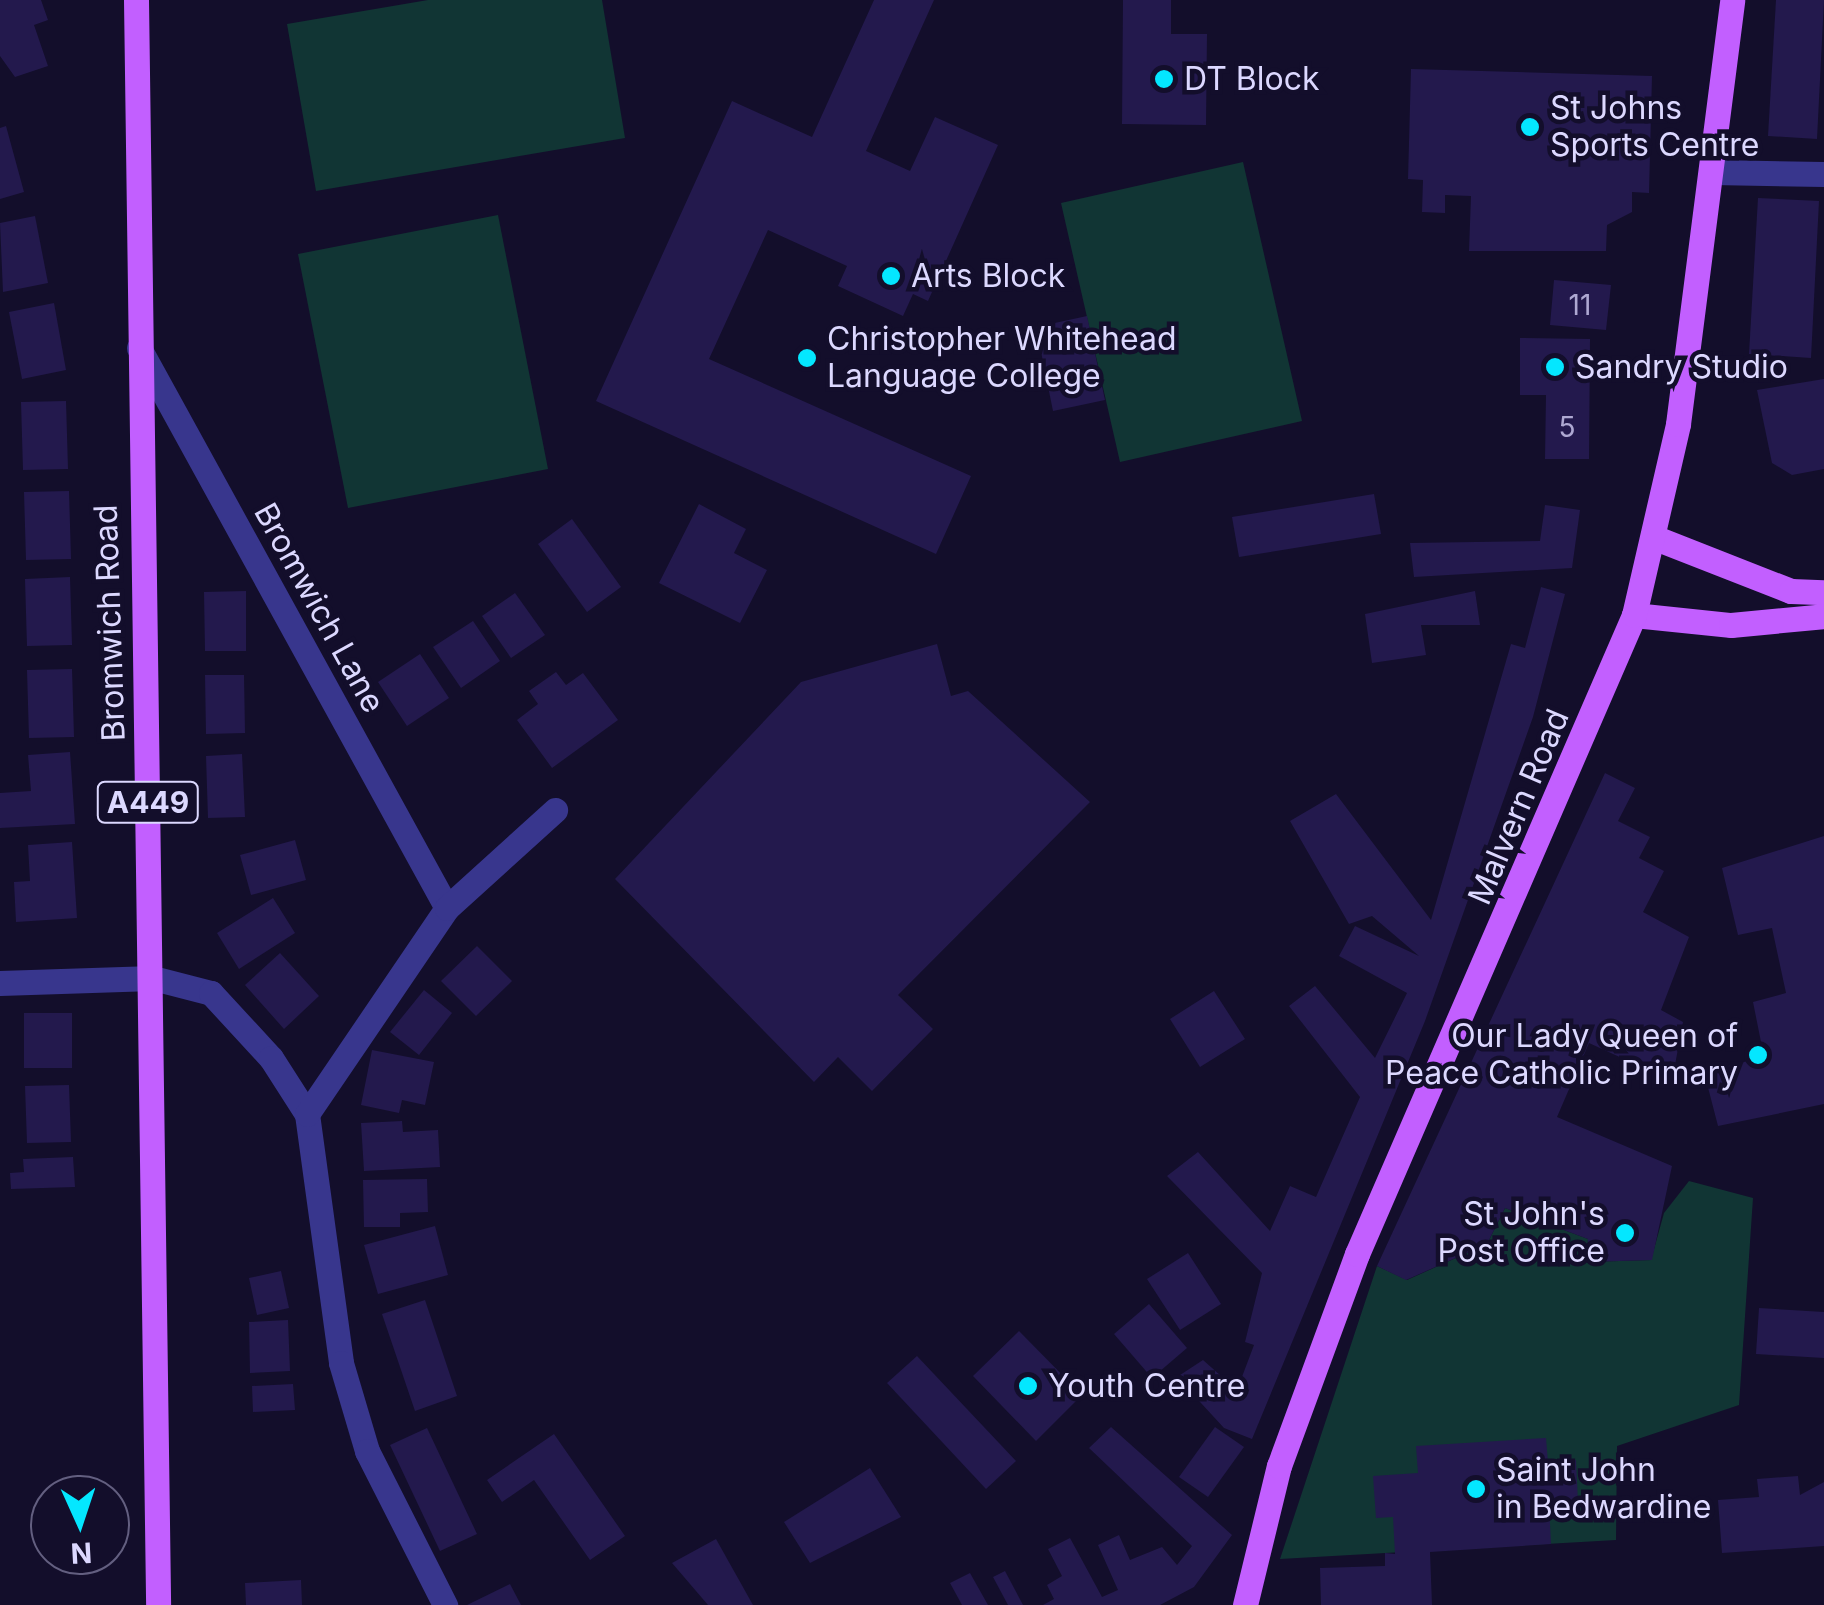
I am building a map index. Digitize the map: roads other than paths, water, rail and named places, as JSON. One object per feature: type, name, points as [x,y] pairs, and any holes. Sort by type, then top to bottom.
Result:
[{"type":"main road","name":"Bromwich Road","points":[[136,0],[134,340],[153,978],[158,1605]]},
{"type":"main road","name":"Malvern Road","points":[[1245,1605],[1279,1466],[1357,1254],[1634,615],[1653,537],[1712,172],[1732,0]]},
{"type":"main road","points":[[1653,537],[1791,591],[1824,592]]},
{"type":"main road","points":[[1634,615],[1731,625],[1824,616]]},
{"type":"street","points":[[1712,172],[1824,174]]},
{"type":"street","name":"Bromwich Lane","points":[[134,340],[446,908]]},
{"type":"street","points":[[307,1114],[446,908],[555,810]]},
{"type":"street","points":[[0,983],[153,978],[211,994],[248,1028],[307,1114],[341,1363],[367,1450],[446,1605]]},
{"type":"place","name":"DT Block","points":[[1164,79]]},
{"type":"place","name":"St Johns Sports Centre","points":[[1530,127]]},
{"type":"place","name":"Arts Block","points":[[891,276]]},
{"type":"place","name":"Christopher Whitehead Language College","points":[[807,358]]},
{"type":"place","name":"Sandry Studio","points":[[1555,367]]},
{"type":"place","name":"Our Lady Queen of Peace Catholic Primary","points":[[1758,1055]]},
{"type":"place","name":"St John's Post Office","points":[[1625,1233]]},
{"type":"place","name":"Youth Centre","points":[[1028,1386]]},
{"type":"place","name":"Saint John in Bedwardine","points":[[1476,1489]]}]
